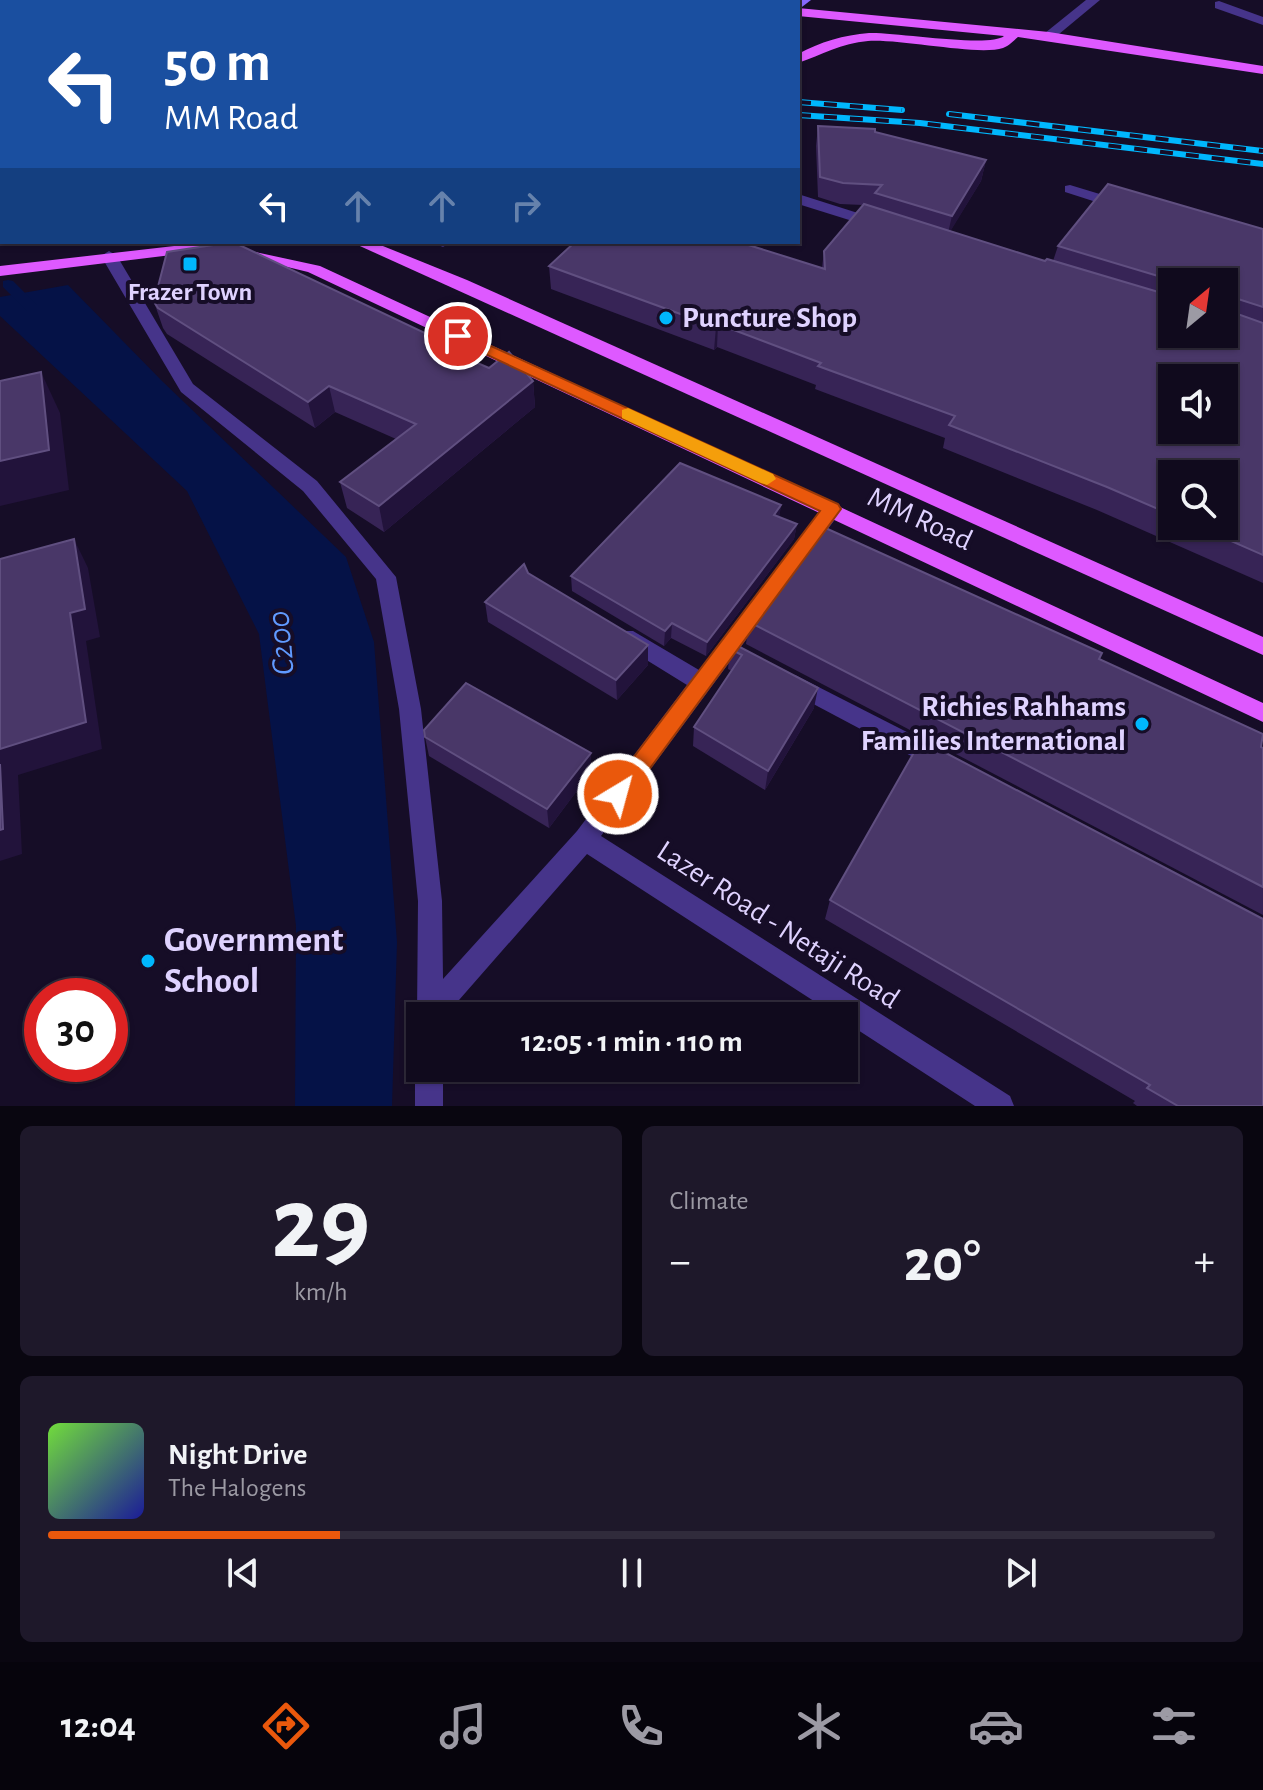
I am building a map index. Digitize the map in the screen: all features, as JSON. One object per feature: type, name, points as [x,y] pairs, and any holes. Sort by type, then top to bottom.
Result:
[{"type":"main road","points":[[800,9],[1049,36],[1263,70]]},
{"type":"main road","points":[[800,58],[817,47],[845,38],[990,46],[1010,40],[1015,33]]},
{"type":"main road","points":[[0,271],[225,244]]},
{"type":"main road","name":"MM Road","points":[[364,244],[461,284],[1263,646]]},
{"type":"main road","name":"MM Road","points":[[194,247],[272,258],[314,269],[1263,713]]},
{"type":"street","points":[[1049,36],[1094,0]]},
{"type":"street","points":[[1219,5],[1263,21]]},
{"type":"street","points":[[1070,189],[1145,212]]},
{"type":"street","points":[[800,200],[897,229]]},
{"type":"street","points":[[109,256],[187,388],[310,486],[386,577],[410,709],[430,901],[430,1002]]},
{"type":"street","points":[[441,1002],[585,839],[832,509]]},
{"type":"street","points":[[607,626],[702,683]]},
{"type":"street","points":[[728,648],[967,774]]},
{"type":"street","name":"Lazer Road - Netaji Road","points":[[585,839],[1000,1106]]},
{"type":"street","points":[[429,1082],[429,1106]]},
{"type":"water","points":[[68,285],[162,381],[346,557],[374,642],[397,942],[392,1106],[295,1106],[296,926],[259,634],[187,491],[0,316],[0,297]]},
{"type":"building","points":[[818,126],[875,129],[875,132],[986,160],[952,216],[875,193],[882,185],[843,183],[820,177]]},
{"type":"building","points":[[1108,184],[1263,229],[1263,307],[1238,299],[1238,268],[1158,268],[1158,276],[1058,246]]},
{"type":"building","points":[[864,204],[1045,261],[1047,259],[1158,292],[1158,348],[1238,348],[1238,314],[1263,323],[1263,555],[1229,540],[1238,540],[1238,460],[1158,460],[1158,509],[949,425],[955,416],[818,366],[821,363],[718,324],[716,327],[549,266],[573,244],[745,244],[825,269],[824,251]]},
{"type":"building","points":[[237,244],[465,352],[461,356],[489,368],[509,352],[533,381],[379,506],[340,482],[416,424],[329,386],[308,402],[158,308],[154,302],[167,252]]},
{"type":"building","points":[[41,372],[49,450],[0,461],[0,381]]},
{"type":"building","points":[[680,463],[781,505],[774,515],[797,524],[707,642],[672,623],[665,631],[571,576]]},
{"type":"building","points":[[821,526],[1102,653],[1099,659],[1263,734],[1263,887],[749,622]]},
{"type":"building","points":[[74,539],[85,609],[70,613],[86,722],[0,749],[0,559]]},
{"type":"building","points":[[524,564],[528,573],[648,645],[616,680],[485,602]]},
{"type":"building","points":[[734,644],[818,688],[768,771],[694,727],[742,655],[730,649]]},
{"type":"building","points":[[466,683],[591,753],[547,809],[425,737],[424,730]]},
{"type":"building","points":[[921,740],[1263,919],[1263,1106],[1178,1106],[1147,1088],[1150,1085],[830,900]]},
{"type":"building","points":[[0,764],[3,829],[0,830]]},
{"type":"waterway","name":"C200","points":[[8,284],[32,308]]},
{"type":"railway","points":[[800,102],[902,110]]},
{"type":"railway","points":[[949,114],[1263,151]]},
{"type":"railway","points":[[800,115],[920,123],[1263,164]]},
{"type":"slow traffic","points":[[628,414],[767,479]]},
{"type":"place","name":"Frazer Town","points":[[190,264]]},
{"type":"place","name":"Puncture Shop","points":[[666,318]]},
{"type":"place","name":"Richies Rahhams Families International","points":[[1142,724]]},
{"type":"place","name":"Government School","points":[[148,961]]},
{"type":"route","points":[[458,336],[832,509],[618,794]]}]
